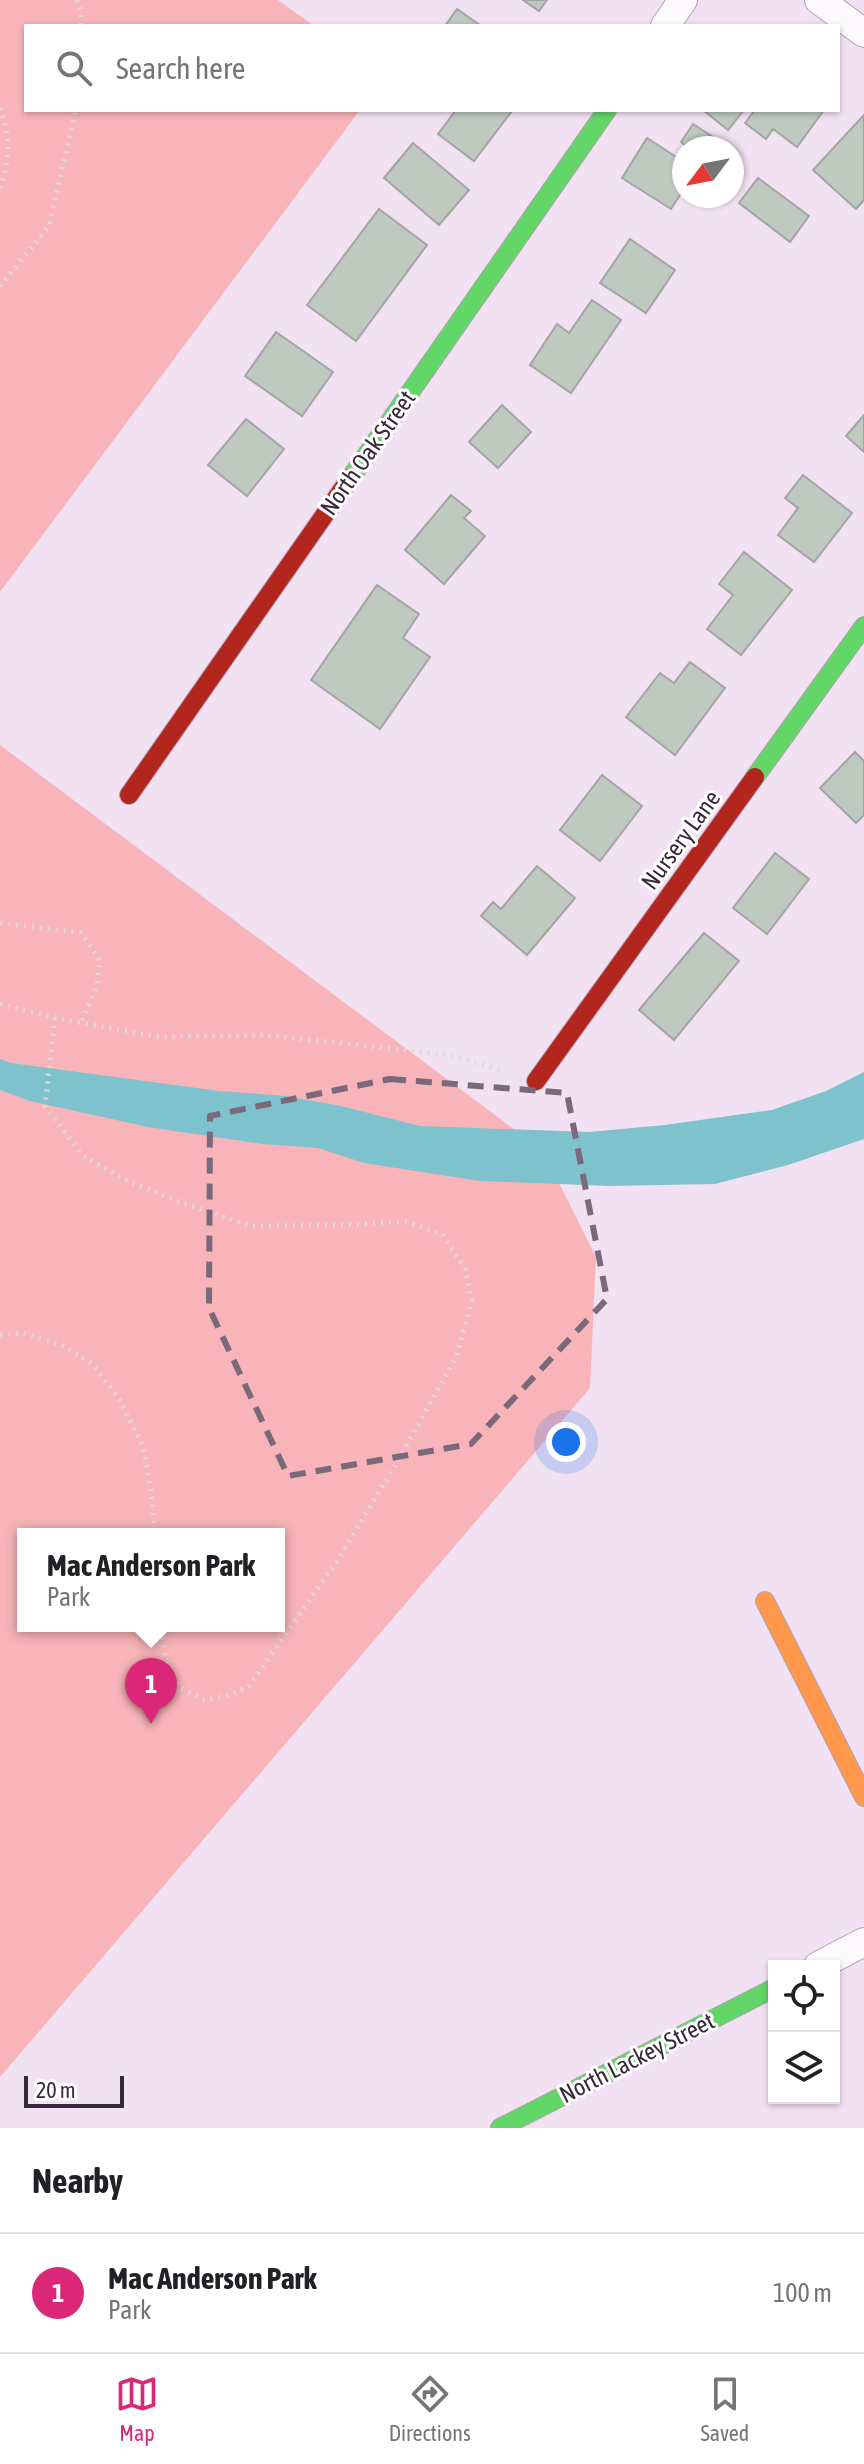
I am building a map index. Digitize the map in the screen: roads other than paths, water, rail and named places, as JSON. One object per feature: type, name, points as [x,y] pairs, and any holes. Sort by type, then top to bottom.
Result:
[{"type":"street","points":[[666,24],[683,0]]},
{"type":"street","points":[[819,0],[864,33]]},
{"type":"street","name":"North Oak Street","points":[[129,795],[606,112]]},
{"type":"street","name":"Nursery Lane","points":[[536,1081],[864,626]]},
{"type":"street","points":[[765,1601],[864,1797]]},
{"type":"street","points":[[830,1960],[864,1942]]},
{"type":"street","name":"North Lackey Street","points":[[500,2128],[768,1991]]},
{"type":"water","points":[[0,1059],[219,1091],[286,1096],[420,1126],[589,1132],[772,1110],[826,1091],[864,1072],[864,1139],[788,1165],[715,1184],[610,1186],[480,1181],[364,1163],[318,1148],[263,1144],[148,1127],[30,1101],[0,1090]]},
{"type":"place","name":"Mac Anderson Park","points":[[151,1724]]}]
